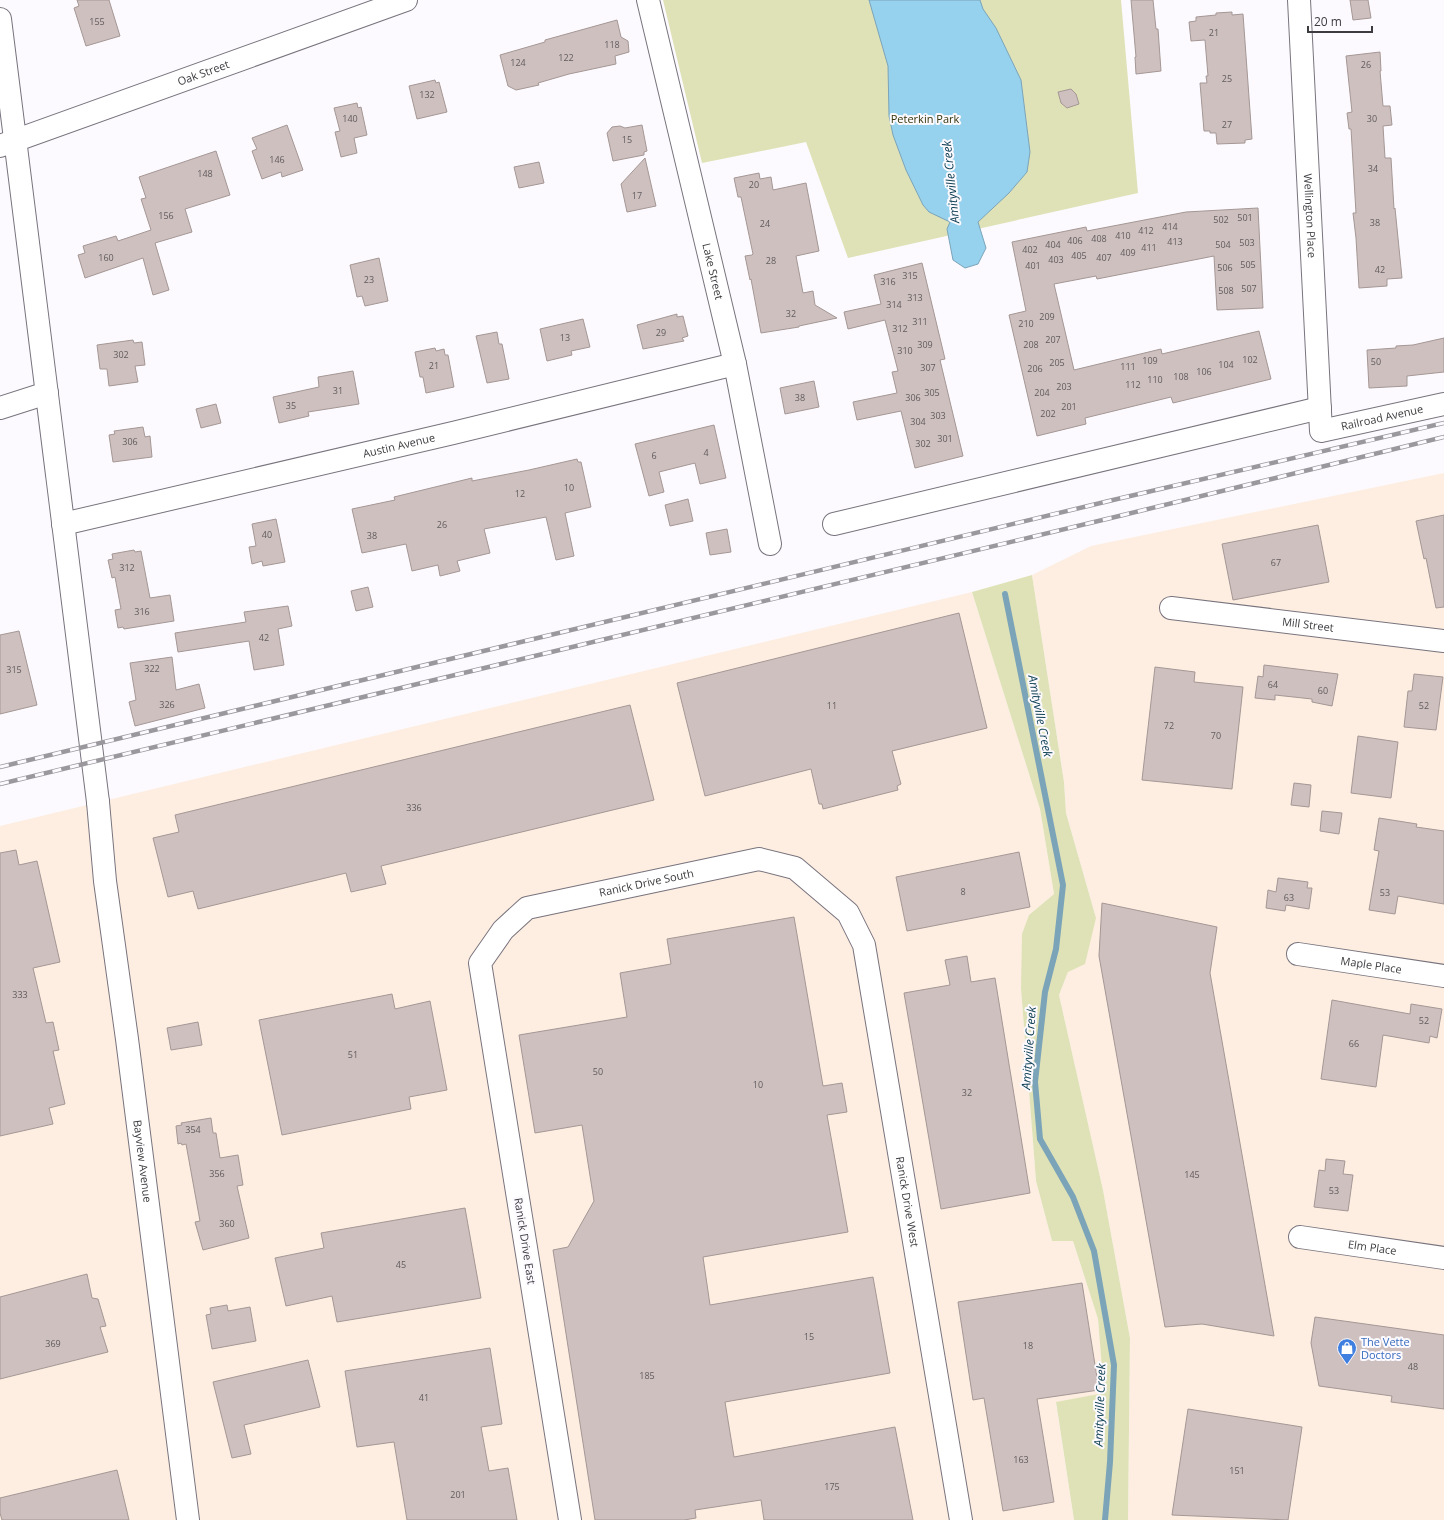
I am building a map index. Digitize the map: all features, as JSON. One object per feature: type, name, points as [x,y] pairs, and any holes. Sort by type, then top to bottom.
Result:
[{"type":"street","name":"Oak Street","points":[[8,144],[406,0]]},
{"type":"street","name":"Lake Street","points":[[648,0],[735,364],[770,544]]},
{"type":"street","name":"Wellington Place","points":[[1299,0],[1321,431]]},
{"type":"street","name":"Bayview Avenue","points":[[0,19],[8,144],[47,393],[98,802],[106,880],[188,1520]]},
{"type":"street","name":"Austin Avenue","points":[[63,524],[453,433],[735,364]]},
{"type":"street","points":[[0,408],[47,393]]},
{"type":"street","name":"Railroad Avenue","points":[[1321,431],[1444,404]]},
{"type":"street","points":[[834,524],[1320,408]]},
{"type":"street","name":"Mill Street","points":[[1171,608],[1444,641]]},
{"type":"street","name":"Ranick Drive South","points":[[480,963],[503,930],[526,908],[759,859],[795,868],[828,895]]},
{"type":"street","name":"Ranick Drive West","points":[[828,895],[848,913],[864,945],[961,1520]]},
{"type":"street","name":"Maple Place","points":[[1298,954],[1444,976]]},
{"type":"street","name":"Ranick Drive East","points":[[480,963],[570,1520]]},
{"type":"street","name":"Elm Place","points":[[1300,1237],[1444,1258]]},
{"type":"shaded area","points":[[1444,473],[1444,1520],[1128,1520],[1130,1338],[1103,1190],[1059,995],[1068,972],[1096,918],[1066,813],[1064,782],[1032,575],[1091,546]]},
{"type":"shaded area","points":[[972,592],[1040,809],[1054,894],[1029,915],[1021,989],[1036,1181],[1052,1241],[1073,1241],[1098,1319],[1105,1394],[1056,1403],[1074,1520],[0,1520],[0,826]]},
{"type":"green space","name":"Peterkin Park","points":[[663,0],[1121,0],[1138,193],[848,258],[806,142],[702,163]]},
{"type":"green space","points":[[1032,575],[1064,782],[1066,813],[1096,918],[1085,964],[1068,972],[1059,995],[1103,1190],[1130,1338],[1128,1520],[1074,1520],[1056,1402],[1104,1393],[1098,1319],[1073,1241],[1052,1241],[1036,1181],[1021,989],[1022,934],[1029,915],[1054,894],[1040,809],[972,592]]},
{"type":"water","points":[[869,0],[980,0],[983,9],[996,28],[1021,80],[1030,152],[1027,172],[1009,193],[978,222],[986,248],[978,264],[965,268],[953,260],[947,229],[950,222],[929,212],[923,205],[906,170],[893,135],[889,116],[888,66]]},
{"type":"building","points":[[77,0],[109,0],[120,36],[86,46],[74,8],[79,6]]},
{"type":"building","points":[[1131,0],[1153,0],[1156,29],[1158,29],[1161,71],[1136,74]]},
{"type":"building","points":[[1350,0],[1368,0],[1371,18],[1353,20]]},
{"type":"building","points":[[1232,12],[1232,15],[1243,14],[1252,139],[1245,140],[1245,143],[1217,144],[1216,133],[1204,131],[1200,83],[1207,83],[1206,76],[1208,76],[1205,40],[1191,41],[1189,22],[1196,21],[1196,17],[1216,15],[1216,13]]},
{"type":"building","points":[[617,20],[621,37],[628,41],[629,52],[615,56],[616,64],[569,74],[538,83],[539,85],[516,90],[508,86],[500,55],[545,42],[545,40]]},
{"type":"building","points":[[1380,52],[1383,106],[1390,106],[1392,125],[1383,126],[1385,158],[1391,158],[1394,209],[1395,208],[1402,278],[1387,279],[1387,286],[1359,288],[1353,213],[1356,213],[1351,129],[1349,129],[1347,113],[1352,112],[1346,56]]},
{"type":"building","points":[[435,80],[436,83],[439,82],[447,112],[417,119],[409,86]]},
{"type":"building","points":[[1071,89],[1076,94],[1079,104],[1067,108],[1061,103],[1058,92]]},
{"type":"building","points":[[357,103],[358,108],[361,107],[367,135],[354,138],[357,153],[341,157],[335,132],[340,131],[334,108]]},
{"type":"building","points":[[287,125],[303,170],[282,177],[281,172],[262,179],[252,151],[257,149],[252,138]]},
{"type":"building","points":[[642,125],[647,151],[644,152],[644,155],[613,161],[607,133],[612,127],[620,126],[625,128]]},
{"type":"building","points":[[216,151],[230,195],[185,209],[192,232],[155,243],[169,290],[153,295],[143,258],[85,278],[78,255],[85,253],[83,246],[116,236],[118,241],[151,230],[141,199],[146,198],[139,177]]},
{"type":"building","points":[[645,158],[656,206],[627,212],[621,184]]},
{"type":"building","points":[[539,162],[544,183],[519,188],[514,167]]},
{"type":"building","points":[[759,173],[760,179],[771,177],[773,190],[806,183],[819,251],[796,256],[803,293],[813,291],[815,305],[837,318],[799,327],[761,333],[745,256],[753,254],[741,197],[738,197],[734,178]]},
{"type":"building","points":[[1258,208],[1263,308],[1217,310],[1214,256],[1097,279],[1096,276],[1054,284],[1074,370],[1161,349],[1162,354],[1259,331],[1271,379],[1173,403],[1171,397],[1085,418],[1086,424],[1037,436],[1009,315],[1026,311],[1012,242],[1086,227],[1087,231],[1186,212]]},
{"type":"building","points":[[379,258],[388,301],[365,306],[362,296],[357,297],[350,265]]},
{"type":"building","points":[[922,263],[945,359],[940,360],[963,456],[915,468],[901,411],[857,420],[853,402],[897,393],[892,372],[898,371],[885,320],[848,329],[844,312],[881,304],[874,275]]},
{"type":"building","points":[[677,314],[677,317],[683,316],[688,336],[682,338],[684,341],[643,349],[637,325]]},
{"type":"building","points":[[583,319],[590,347],[571,351],[572,355],[547,361],[540,329]]},
{"type":"building","points":[[497,332],[499,344],[502,344],[509,379],[487,383],[476,336]]},
{"type":"building","points":[[1444,338],[1444,372],[1407,376],[1407,386],[1369,388],[1367,350],[1396,348],[1396,346],[1413,345]]},
{"type":"building","points":[[133,340],[134,343],[142,342],[145,365],[135,366],[138,382],[109,386],[107,369],[100,369],[97,345]]},
{"type":"building","points":[[435,348],[436,351],[444,349],[445,355],[448,355],[454,387],[426,393],[423,377],[420,377],[415,352]]},
{"type":"building","points":[[353,371],[359,404],[308,412],[309,416],[279,423],[273,397],[319,387],[318,377]]},
{"type":"building","points":[[814,381],[819,407],[785,414],[780,388]]},
{"type":"building","points":[[216,404],[221,423],[201,428],[196,409]]},
{"type":"building","points":[[714,425],[726,478],[700,484],[695,463],[659,472],[664,492],[649,496],[635,444]]},
{"type":"building","points":[[143,427],[145,437],[150,436],[152,457],[113,462],[109,435],[115,434],[114,431]]},
{"type":"building","points":[[577,459],[578,462],[581,462],[591,507],[565,513],[574,556],[556,560],[546,517],[484,529],[490,553],[457,561],[460,571],[440,576],[438,565],[412,571],[406,544],[362,553],[352,509],[395,500],[394,497],[472,478],[472,481]]},
{"type":"building","points":[[688,499],[693,521],[670,526],[665,505]]},
{"type":"building","points":[[1444,515],[1444,607],[1436,608],[1426,558],[1424,559],[1416,521]]},
{"type":"building","points":[[276,519],[285,562],[263,566],[262,561],[252,564],[249,547],[256,546],[252,524]]},
{"type":"building","points":[[1318,525],[1329,582],[1233,600],[1222,544]]},
{"type":"building","points":[[727,529],[731,552],[710,555],[706,533]]},
{"type":"building","points":[[134,550],[135,552],[141,551],[150,598],[170,595],[174,621],[124,629],[123,627],[118,628],[115,610],[121,609],[115,577],[112,578],[108,560],[113,559],[112,554]]},
{"type":"building","points":[[368,587],[373,607],[356,611],[351,591]]},
{"type":"building","points":[[288,606],[292,626],[278,629],[284,665],[254,670],[249,641],[178,652],[175,633],[246,622],[244,612]]},
{"type":"building","points":[[959,613],[987,728],[892,751],[901,784],[897,786],[898,790],[823,809],[822,804],[819,804],[811,769],[705,796],[677,683]]},
{"type":"building","points":[[19,631],[37,705],[0,714],[0,635]]},
{"type":"building","points":[[172,657],[176,690],[199,684],[205,708],[135,726],[129,702],[136,700],[130,663]]},
{"type":"building","points":[[1264,665],[1338,674],[1332,706],[1312,702],[1312,699],[1275,695],[1275,700],[1255,698],[1258,676],[1263,677]]},
{"type":"building","points":[[1155,667],[1195,672],[1194,682],[1243,687],[1232,789],[1142,780]]},
{"type":"building","points":[[1414,674],[1443,677],[1436,730],[1404,727],[1408,691],[1412,691]]},
{"type":"building","points":[[630,705],[654,800],[381,866],[386,884],[351,892],[346,873],[198,909],[193,891],[168,897],[153,838],[179,832],[175,815]]},
{"type":"building","points":[[1358,736],[1398,742],[1391,798],[1351,793]]},
{"type":"building","points":[[1294,783],[1311,785],[1309,807],[1291,805]]},
{"type":"building","points":[[1322,811],[1342,813],[1339,834],[1320,831]]},
{"type":"building","points":[[1379,818],[1417,824],[1416,827],[1444,831],[1444,904],[1398,896],[1395,914],[1369,910],[1379,851],[1374,850]]},
{"type":"building","points":[[16,850],[19,865],[37,861],[60,962],[33,968],[46,1023],[53,1022],[59,1050],[53,1051],[65,1104],[49,1108],[53,1124],[0,1136],[0,853]]},
{"type":"building","points":[[1019,852],[1030,907],[907,931],[896,877]]},
{"type":"building","points":[[1278,878],[1308,882],[1307,888],[1312,888],[1309,909],[1286,905],[1285,911],[1266,908],[1268,890],[1276,892]]},
{"type":"building","points":[[1102,903],[1217,927],[1210,973],[1274,1336],[1202,1324],[1165,1327],[1099,956]]},
{"type":"building","points":[[794,917],[823,1086],[842,1083],[847,1112],[827,1115],[848,1232],[703,1257],[710,1305],[873,1277],[890,1373],[725,1402],[734,1457],[895,1427],[913,1520],[764,1520],[761,1500],[695,1510],[696,1518],[684,1520],[595,1520],[553,1250],[568,1247],[594,1201],[582,1125],[535,1133],[519,1035],[627,1017],[620,973],[671,964],[667,939]]},
{"type":"building","points":[[967,956],[971,982],[995,978],[1030,1193],[941,1209],[904,993],[950,985],[945,960]]},
{"type":"building","points":[[392,994],[395,1009],[430,1001],[447,1090],[409,1097],[411,1109],[282,1135],[259,1020]]},
{"type":"building","points":[[1332,1000],[1410,1014],[1411,1004],[1442,1009],[1437,1038],[1430,1036],[1429,1043],[1383,1035],[1376,1087],[1321,1079]]},
{"type":"building","points":[[198,1022],[202,1045],[171,1050],[167,1028]]},
{"type":"building","points":[[211,1118],[213,1133],[216,1133],[220,1158],[238,1155],[243,1185],[237,1186],[249,1238],[203,1250],[195,1222],[200,1221],[186,1144],[178,1144],[176,1126],[182,1125],[181,1123]]},
{"type":"building","points":[[1326,1159],[1345,1161],[1343,1174],[1353,1175],[1348,1211],[1314,1207],[1319,1170],[1325,1171]]},
{"type":"building","points":[[465,1208],[481,1298],[337,1322],[332,1296],[286,1306],[275,1258],[324,1248],[321,1233]]},
{"type":"building","points":[[87,1274],[92,1298],[98,1299],[106,1326],[100,1327],[108,1352],[0,1379],[0,1297]]},
{"type":"building","points":[[1082,1283],[1099,1390],[1037,1399],[1054,1502],[1003,1511],[984,1398],[973,1400],[958,1302]]},
{"type":"building","points":[[227,1305],[228,1311],[250,1307],[256,1341],[212,1349],[206,1315],[211,1314],[210,1308]]},
{"type":"building","points":[[1315,1317],[1444,1335],[1444,1409],[1391,1402],[1392,1396],[1319,1386],[1311,1343]]},
{"type":"building","points":[[490,1348],[502,1424],[481,1427],[489,1471],[508,1468],[517,1520],[407,1520],[394,1442],[357,1447],[345,1371]]},
{"type":"building","points":[[308,1360],[320,1407],[244,1425],[251,1454],[232,1458],[213,1382]]},
{"type":"building","points":[[1188,1409],[1302,1427],[1288,1520],[1172,1515]]},
{"type":"building","points":[[117,1470],[129,1520],[2,1520],[0,1513],[0,1498]]},
{"type":"waterway","name":"Amityville Creek","points":[[1005,594],[1063,885],[1056,949],[1045,992],[1035,1082],[1040,1139],[1073,1197],[1094,1251],[1114,1365],[1110,1462],[1105,1520]]},
{"type":"railway","points":[[0,767],[1113,500],[1444,423]]},
{"type":"railway","points":[[0,784],[1444,437]]},
{"type":"place","name":"The Vette Doctors","points":[[1347,1365]]}]
